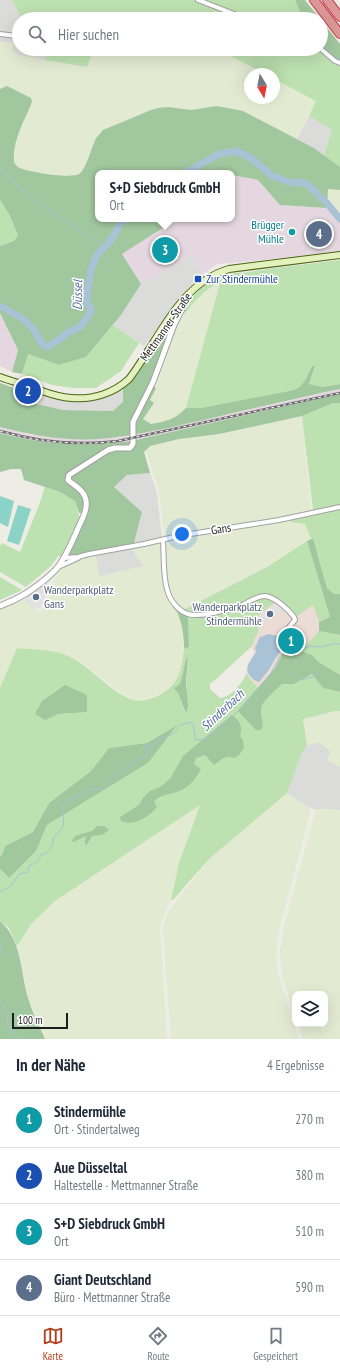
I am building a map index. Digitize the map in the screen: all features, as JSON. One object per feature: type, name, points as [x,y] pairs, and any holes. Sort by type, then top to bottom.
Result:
[{"type":"highway","points":[[314,0],[323,12]]},
{"type":"highway","points":[[327,0],[340,17]]},
{"type":"highway","points":[[328,18],[340,34]]},
{"type":"main road","name":"Mettmanner Straße","points":[[0,377],[52,394],[71,398],[99,395],[116,390],[133,374],[159,333],[183,300],[201,282],[212,275],[229,269],[340,255]]},
{"type":"street","points":[[198,0],[229,12]]},
{"type":"street","points":[[0,34],[12,36]]},
{"type":"street","points":[[328,55],[340,63]]},
{"type":"street","points":[[0,606],[17,600],[27,594],[58,567],[64,558],[82,519],[86,505],[86,499],[83,492],[79,487],[67,479],[68,477],[103,453],[115,448],[130,448],[133,444],[133,422],[153,382],[174,325],[184,305],[185,301],[183,300]]},
{"type":"street","name":"Gans","points":[[64,558],[78,557],[105,550],[178,536],[279,520],[340,507]]},
{"type":"street","points":[[163,540],[167,590],[174,603],[182,612],[194,615],[216,612],[237,607],[258,597],[266,596],[275,600],[294,617],[295,620],[285,632]]},
{"type":"street","name":"Gans","points":[[58,567],[78,557]]},
{"type":"shaded area","points":[[0,0],[12,0],[18,12],[12,12],[12,43],[0,42]]},
{"type":"shaded area","points":[[23,56],[46,56],[45,60]]},
{"type":"shaded area","points":[[309,116],[332,130],[324,155],[297,139]]},
{"type":"shaded area","points":[[235,176],[258,180],[280,205],[327,208],[340,216],[340,251],[333,254],[217,264],[203,274],[192,255],[141,284],[122,254],[169,224],[169,222],[235,222]]},
{"type":"shaded area","points":[[192,255],[203,274],[188,288],[144,346],[113,325],[141,284]]},
{"type":"shaded area","points":[[0,313],[18,350],[12,372],[0,366]]},
{"type":"shaded area","points":[[26,388],[89,400],[115,393],[123,389],[123,402],[113,411],[63,410],[28,402]]},
{"type":"shaded area","points":[[340,389],[340,394],[113,444],[78,445],[46,443],[0,433],[0,427],[32,435],[61,438],[79,439],[117,437],[159,430]]},
{"type":"shaded area","points":[[150,473],[157,493],[162,539],[134,543],[142,512],[114,487],[127,475]]},
{"type":"shaded area","points":[[0,496],[14,501],[8,527],[0,523]]},
{"type":"shaded area","points":[[18,505],[31,509],[19,545],[7,541]]},
{"type":"shaded area","points":[[131,548],[144,566],[99,576],[95,554]]},
{"type":"shaded area","name":"Wanderparkplatz Gans","points":[[45,582],[50,585],[40,609],[37,607],[35,610],[24,600]]},
{"type":"shaded area","points":[[279,599],[297,615],[313,605],[319,622],[319,631],[301,651],[290,650],[283,652],[275,668],[258,688],[246,674],[254,652],[251,647],[259,631],[253,619]]},
{"type":"shaded area","name":"Wanderparkplatz Stindermühle","points":[[277,604],[284,609],[260,626],[256,619]]},
{"type":"shaded area","points":[[269,634],[281,637],[282,649],[259,682],[250,676],[247,670],[250,661],[256,652],[255,648],[260,637]]},
{"type":"shaded area","points":[[319,742],[331,752],[327,760],[340,767],[340,810],[316,810],[310,808],[287,793],[301,755],[307,745]]},
{"type":"green space","points":[[12,0],[295,0],[300,12],[18,12]]},
{"type":"green space","points":[[295,0],[305,0],[314,12],[300,12]]},
{"type":"green space","points":[[328,29],[340,44],[340,60],[328,52]]},
{"type":"green space","points":[[0,42],[12,43],[12,56],[23,56],[86,67],[91,56],[231,56],[254,68],[244,68],[244,104],[280,104],[280,82],[317,101],[297,139],[243,111],[217,106],[191,110],[168,107],[151,110],[99,133],[84,168],[79,174],[72,176],[35,173],[18,167],[14,162],[13,152],[16,140],[32,102],[7,86],[0,89]]},
{"type":"green space","points":[[46,56],[91,56],[87,67],[45,60]]},
{"type":"green space","points":[[231,56],[325,56],[336,64],[340,65],[340,167],[324,155],[332,130],[309,116],[316,101],[280,82],[280,68],[254,68]]},
{"type":"green space","points":[[7,86],[31,98],[32,102],[19,132],[14,154],[14,162],[18,167],[23,169],[39,173],[67,176],[79,174],[84,168],[96,138],[103,130],[158,108],[168,107],[191,110],[217,106],[243,111],[314,148],[340,167],[340,190],[328,189],[327,208],[280,205],[258,180],[235,176],[235,170],[95,170],[95,222],[169,222],[169,224],[122,254],[141,284],[121,315],[86,357],[59,365],[28,354],[22,374],[12,372],[18,350],[0,313],[0,246],[14,241],[18,235],[9,214],[0,200],[0,89]]},
{"type":"green space","points":[[328,189],[340,190],[340,216],[327,208]]},
{"type":"green space","points":[[0,200],[9,214],[18,235],[14,241],[0,246]]},
{"type":"green space","points":[[340,260],[340,384],[323,387],[309,384],[315,367],[312,366],[303,383],[294,390],[201,408],[186,408],[220,283],[204,292],[184,315],[186,307],[197,292],[215,279],[224,275]]},
{"type":"green space","points":[[220,283],[186,408],[177,417],[168,421],[151,424],[143,419],[153,403],[150,400],[156,388],[175,332],[184,315],[200,295]]},
{"type":"green space","points":[[180,307],[149,383],[156,388],[150,400],[154,403],[143,419],[151,424],[170,419],[178,415],[186,408],[201,408],[294,390],[301,386],[312,366],[315,366],[309,384],[323,387],[340,384],[340,389],[165,429],[102,439],[58,438],[29,434],[0,427],[0,383],[26,392],[28,402],[63,410],[113,411],[123,402],[123,389],[131,382]]},
{"type":"green space","points":[[113,325],[139,343],[121,371],[96,388],[74,388],[52,385],[22,374],[28,354],[59,365],[86,357]]},
{"type":"green space","points":[[340,394],[340,403],[333,403],[302,416],[219,434],[179,439],[150,446],[144,452],[150,473],[127,475],[114,487],[142,512],[134,543],[78,555],[68,555],[82,528],[86,512],[79,513],[75,501],[60,492],[24,480],[21,469],[11,469],[0,472],[0,433],[33,440],[65,444],[114,443],[131,441]]},
{"type":"green space","points":[[333,403],[340,403],[340,594],[334,594],[327,588],[313,538],[311,538],[305,524],[291,522],[291,520],[309,515],[313,510],[302,416]]},
{"type":"green space","points":[[302,416],[311,510],[285,517],[164,538],[159,491],[146,451],[150,446],[179,439],[219,434]]},
{"type":"green space","points":[[45,487],[60,492],[75,501],[80,519],[62,557],[58,556],[51,566],[26,587],[0,572],[0,546],[2,543],[20,552]]},
{"type":"green space","points":[[291,520],[292,522],[305,524],[311,538],[267,567],[183,610],[175,601],[168,585],[165,542],[179,538]]},
{"type":"green space","points":[[313,538],[327,588],[334,594],[340,594],[340,635],[319,631],[319,622],[330,617],[307,541]]},
{"type":"green space","points":[[307,541],[330,617],[319,622],[313,605],[297,616],[288,607],[274,597],[268,595],[229,608],[210,612],[192,613],[183,610],[267,567]]},
{"type":"green space","points":[[159,543],[162,546],[169,600],[177,612],[184,633],[182,666],[178,679],[170,689],[148,699],[135,700],[123,695],[82,663],[68,656],[58,652],[17,648],[0,688],[0,609],[23,600],[40,614],[59,568],[95,554],[99,576],[144,566],[131,548]]},
{"type":"green space","points":[[0,577],[22,590],[0,600]]},
{"type":"green space","points":[[259,598],[265,598],[276,602],[253,619],[259,630],[251,647],[210,684],[210,689],[220,698],[228,696],[242,682],[246,674],[258,688],[251,697],[256,730],[260,730],[262,725],[262,705],[282,684],[294,684],[312,674],[323,688],[340,692],[340,711],[303,719],[307,745],[301,755],[287,793],[209,859],[173,900],[171,900],[179,863],[200,805],[55,901],[32,923],[17,946],[9,928],[0,921],[0,869],[8,878],[36,851],[47,825],[148,763],[175,726],[147,743],[109,748],[91,771],[49,803],[33,832],[5,846],[2,855],[0,856],[0,688],[17,648],[50,651],[68,656],[85,666],[117,692],[134,700],[145,700],[161,694],[176,680],[181,668],[184,647],[186,648],[189,646],[188,616],[225,612]],"holes":[[[188,658],[185,713],[178,693],[186,659]],[[87,695],[86,712],[58,714]]]},
{"type":"green space","points":[[169,599],[180,613],[188,616],[189,646],[186,649],[184,647],[180,620]]},
{"type":"green space","points":[[319,631],[340,635],[340,675],[320,663],[312,655],[301,651]]},
{"type":"green space","points":[[290,650],[301,651],[312,655],[320,663],[340,675],[340,692],[323,688],[312,674],[294,684],[282,684],[262,705],[262,727],[261,730],[256,730],[238,711],[275,668],[283,652]]},
{"type":"green space","points":[[188,658],[186,683],[188,706],[186,714],[178,693],[174,688],[179,685],[181,681],[186,659]]},
{"type":"green space","points":[[65,685],[87,695],[87,712],[58,714],[45,720],[35,714],[42,701]]},
{"type":"green space","points":[[340,711],[340,767],[327,760],[331,752],[319,742],[307,745],[303,719]]},
{"type":"green space","points":[[232,715],[237,719],[241,727],[240,736],[243,740],[244,748],[239,755],[234,758],[226,757],[214,765],[205,755],[196,758],[194,764],[201,769],[196,778],[188,786],[182,790],[156,799],[154,802],[157,807],[150,814],[140,820],[131,823],[121,821],[120,817],[139,805],[150,791],[160,787],[170,779],[183,756]]},
{"type":"green space","points":[[177,725],[148,763],[47,825],[36,851],[9,878],[0,869],[0,856],[2,855],[5,846],[33,832],[49,803],[91,771],[109,748],[147,743]]},
{"type":"green space","points":[[287,793],[310,808],[310,813],[279,930],[276,952],[278,975],[292,1018],[292,1027],[295,1027],[299,1039],[171,1039],[163,928],[168,912],[209,859]]},
{"type":"green space","points":[[200,804],[179,863],[171,900],[161,922],[160,929],[167,1039],[45,1039],[29,1001],[17,946],[32,923],[55,901]]},
{"type":"green space","points":[[316,810],[340,810],[340,1039],[303,1039],[299,1027],[328,1027],[328,991],[292,991],[292,1005],[282,976],[280,951],[284,925]]},
{"type":"green space","points":[[97,826],[104,826],[109,830],[102,835],[92,836],[86,846],[86,836],[74,842],[72,841],[75,836],[92,831]]},
{"type":"green space","points":[[0,921],[13,938],[17,948],[29,1001],[45,1039],[0,1039]]},
{"type":"waterway","points":[[328,50],[332,56],[340,59]]},
{"type":"waterway","name":"Düssel","points":[[190,170],[219,154],[236,151],[251,158],[272,176],[292,183],[298,182],[307,184],[326,202],[340,219]]},
{"type":"waterway","points":[[0,167],[33,199],[98,242],[104,248]]},
{"type":"waterway","name":"Düssel","points":[[0,306],[25,320],[34,330],[42,344],[47,347],[69,332],[80,327],[90,314],[91,308],[87,303],[87,294],[91,269],[97,255],[112,239],[120,224],[123,222]]},
{"type":"waterway","name":"Stinderbach","points":[[291,651],[311,646],[321,647],[340,644]]},
{"type":"waterway","name":"Stinderbach","points":[[0,892],[11,886],[19,874],[28,872],[30,864],[32,865],[40,859],[40,855],[49,851],[54,837],[62,828],[64,803],[87,791],[103,788],[117,773],[147,755],[148,752],[145,746],[148,746],[151,749],[156,742],[174,733],[180,725],[191,722],[196,740],[205,739],[237,712],[271,673],[280,656]]},
{"type":"waterway","points":[[300,680],[313,677],[316,674]]},
{"type":"waterway","name":"Stinderbach","points":[[0,946],[2,952],[0,955]]},
{"type":"waterway","name":"Stinderbach","points":[[0,1003],[4,1006],[9,1027],[18,1039]]},
{"type":"railway","points":[[0,431],[29,438],[59,442],[88,443],[118,441],[340,393]]},
{"type":"place","name":"Brügger Mühle","points":[[292,232]]},
{"type":"place","name":"Giant Deutschland","points":[[319,234]]},
{"type":"place","name":"S+D Siebdruck GmbH","points":[[165,250]]},
{"type":"place","name":"Zur Stindermühle","points":[[198,279]]},
{"type":"place","name":"Aue Düsseltal","points":[[28,391]]},
{"type":"place","name":"Wanderparkplatz Gans","points":[[36,597]]},
{"type":"place","name":"Wanderparkplatz Stindermühle","points":[[270,614]]},
{"type":"place","name":"Stindermühle","points":[[291,641]]}]
